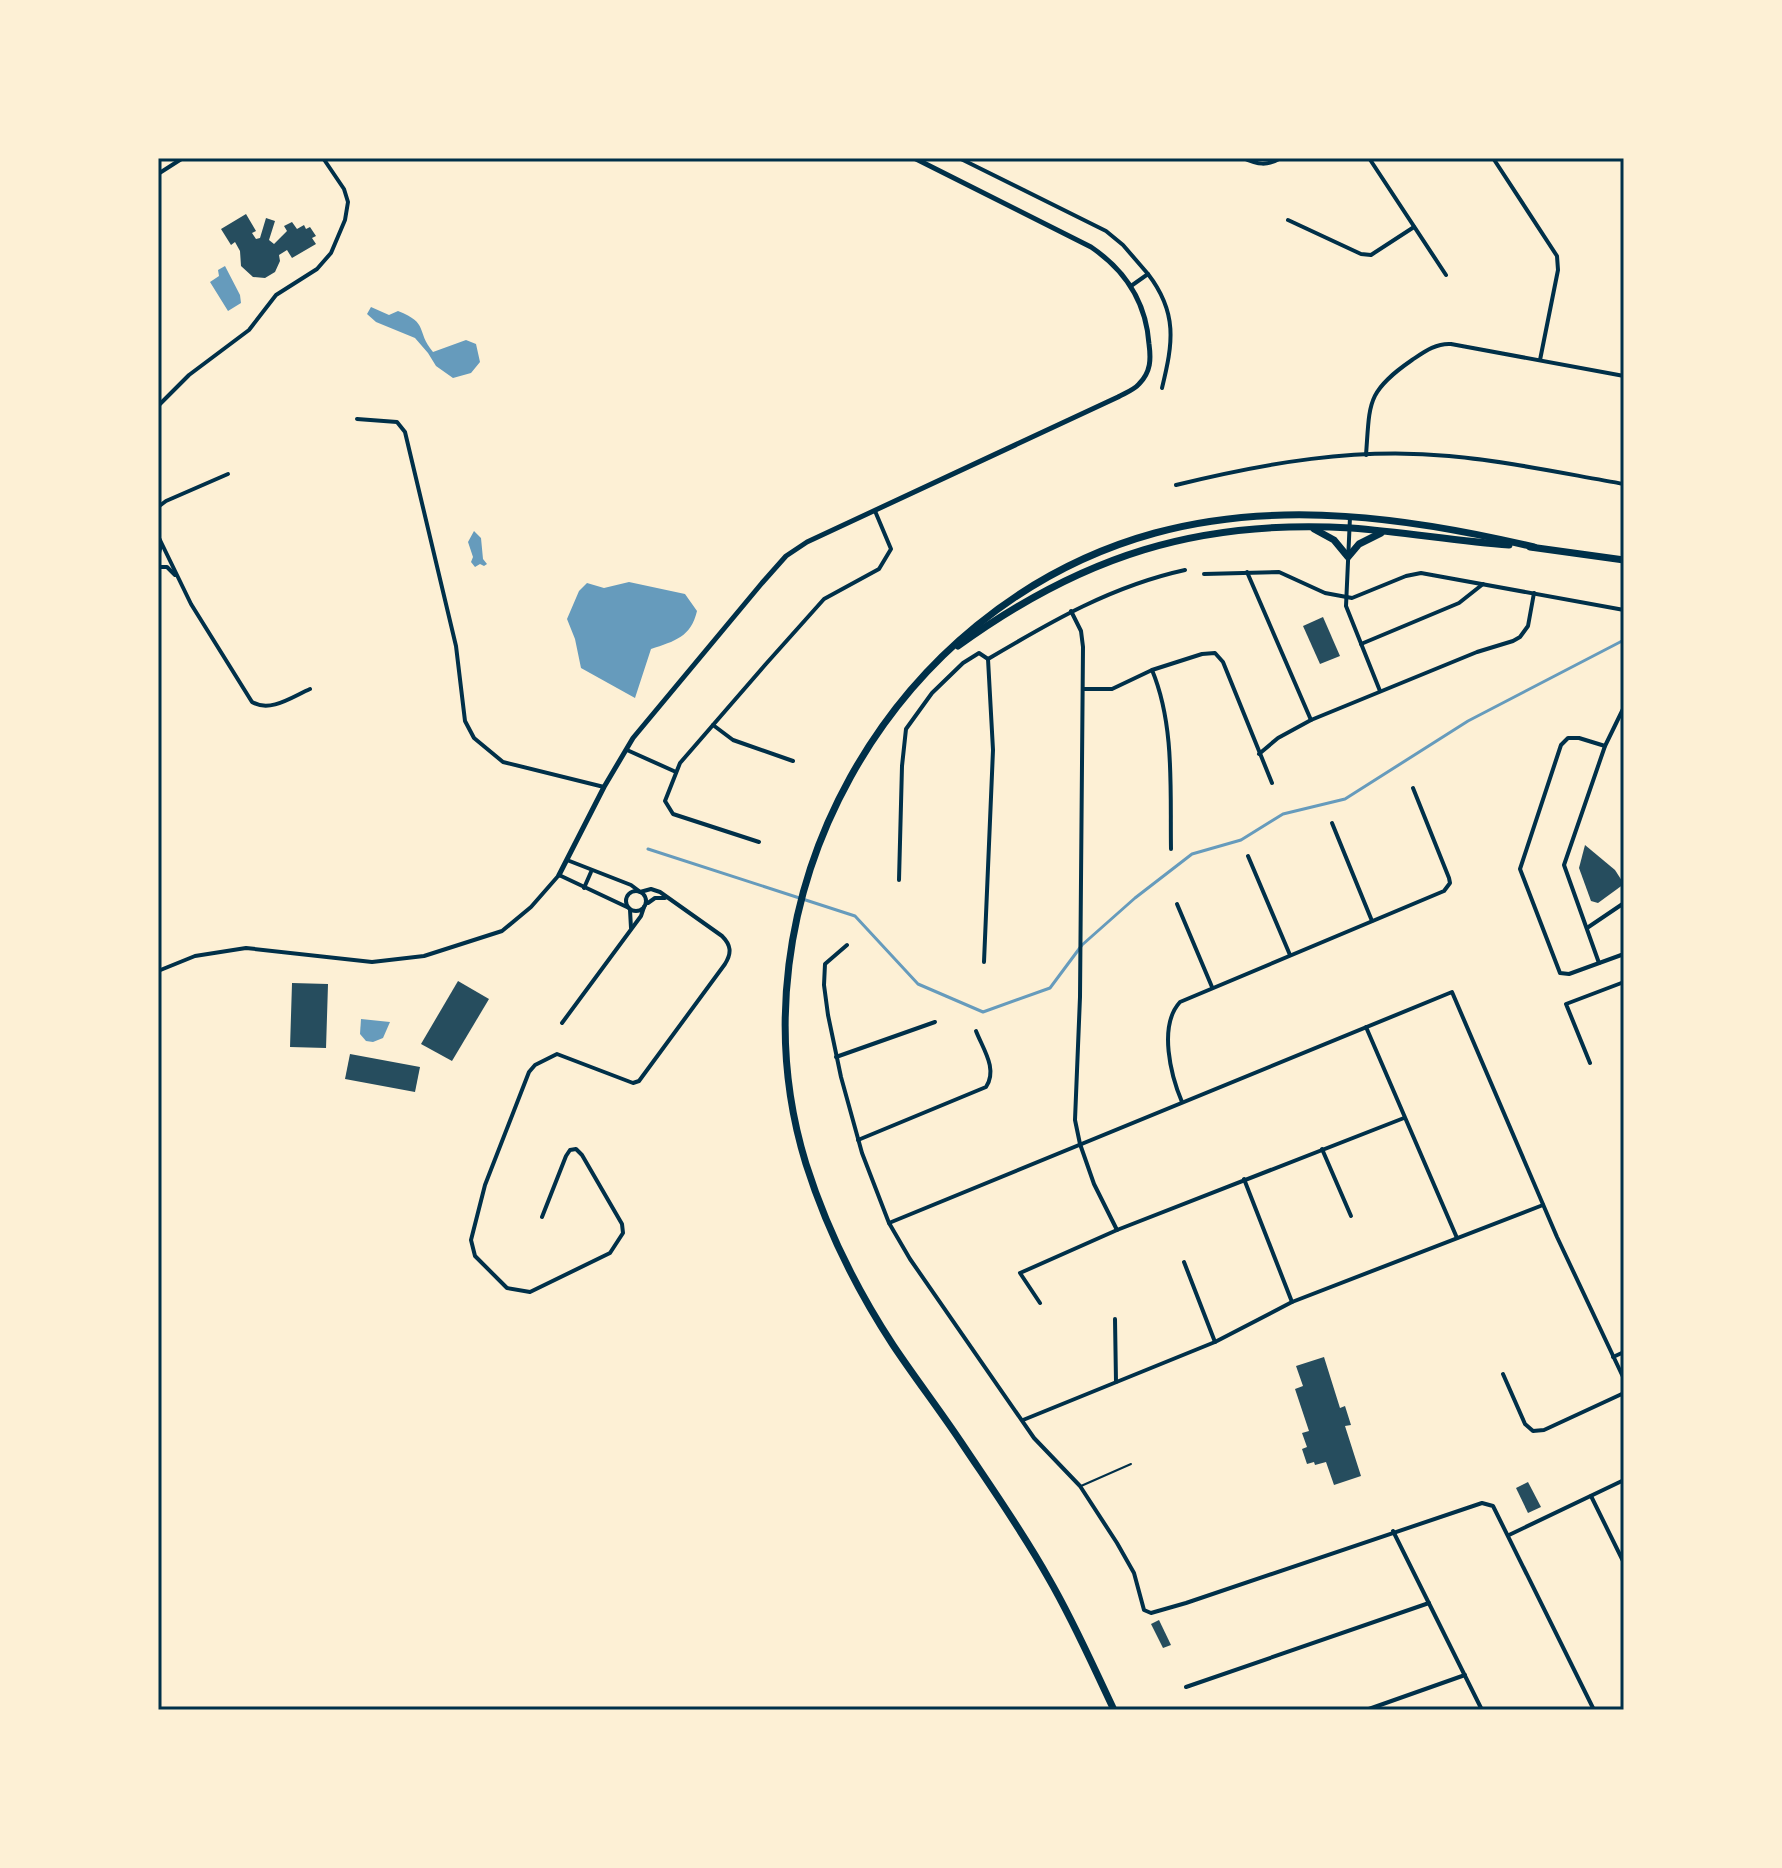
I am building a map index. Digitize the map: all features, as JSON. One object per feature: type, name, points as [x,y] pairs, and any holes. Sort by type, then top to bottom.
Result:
[{"type":"highway","points":[[1114,1710],[1092,1659],[1047,1575],[952,1427],[892,1344],[851,1272],[823,1209],[799,1138],[788,1079],[787,985],[796,922],[809,871],[830,815],[855,767],[890,716],[940,660],[983,620],[1039,584],[1093,557],[1152,534],[1227,520],[1280,516],[1350,517],[1419,524],[1534,547]]},
{"type":"highway","points":[[1310,527],[1334,540],[1348,557],[1359,544],[1387,531]]},
{"type":"highway","points":[[940,660],[1017,607],[1065,581],[1155,544],[1203,534],[1252,529],[1349,528],[1534,547],[1624,560]]},
{"type":"street","points":[[158,174],[183,158]]},
{"type":"street","points":[[158,413],[159,405],[189,375],[249,330],[283,288],[317,269],[331,253],[345,220],[348,202],[344,189],[323,158]]},
{"type":"street","points":[[158,971],[195,956],[246,948],[372,962],[424,956],[502,931],[531,907],[559,875],[625,749],[786,556],[799,546],[1118,397],[1139,384],[1151,359],[1145,316],[1131,286],[1109,261],[1091,247],[914,158]]},
{"type":"street","points":[[959,158],[1106,231],[1123,245],[1166,301],[1172,331],[1162,388]]},
{"type":"street","points":[[1243,158],[1260,165],[1281,158]]},
{"type":"street","points":[[1369,158],[1446,275]]},
{"type":"street","points":[[1493,158],[1557,256],[1558,270],[1540,360]]},
{"type":"street","points":[[1288,220],[1361,254],[1371,255],[1414,227]]},
{"type":"street","points":[[1131,286],[1148,274]]},
{"type":"street","points":[[1366,455],[1369,415],[1376,392],[1390,376],[1426,351],[1446,343],[1624,376]]},
{"type":"street","points":[[357,419],[397,422],[405,432],[448,607],[465,721],[470,732],[503,762],[604,787]]},
{"type":"street","points":[[1176,485],[1285,462],[1341,455],[1448,456],[1624,484]]},
{"type":"street","points":[[158,505],[228,474]]},
{"type":"street","points":[[759,842],[673,814],[665,801],[676,772],[713,725],[824,599],[874,573],[884,564],[891,549],[875,510]]},
{"type":"street","points":[[1350,517],[1348,614],[1380,691]]},
{"type":"street","points":[[158,557],[159,536]]},
{"type":"street","points":[[159,536],[176,569],[176,576]]},
{"type":"street","points":[[158,567],[167,567],[176,576],[252,702],[260,706],[273,706],[310,689]]},
{"type":"street","points":[[988,659],[1071,611],[1117,589],[1185,570]]},
{"type":"street","points":[[1247,572],[1311,720]]},
{"type":"street","points":[[1204,574],[1279,572],[1325,593],[1346,598],[1413,573],[1624,610]]},
{"type":"street","points":[[1361,644],[1459,603],[1483,584]]},
{"type":"street","points":[[1259,754],[1278,738],[1311,720],[1520,637],[1528,626],[1534,593]]},
{"type":"street","points":[[1071,611],[1081,631],[1083,689],[1075,1120],[1094,1184],[1117,1230]]},
{"type":"street","points":[[899,880],[906,729],[920,707],[963,663],[979,653],[988,659]]},
{"type":"street","points":[[1083,689],[1112,689],[1152,670],[1202,654],[1215,653],[1223,662],[1272,783]]},
{"type":"street","points":[[984,962],[993,750],[988,659]]},
{"type":"street","points":[[1152,670],[1161,695],[1169,747],[1171,849]]},
{"type":"street","points":[[1600,964],[1564,865],[1605,746],[1624,707]]},
{"type":"street","points":[[713,725],[733,740],[793,761]]},
{"type":"street","points":[[1605,746],[1579,738],[1568,738],[1561,745],[1520,869],[1557,970],[1569,974],[1624,954]]},
{"type":"street","points":[[625,749],[676,772]]},
{"type":"street","points":[[1182,1102],[1170,1070],[1171,1015],[1180,1002],[1444,891],[1450,883],[1413,788]]},
{"type":"street","points":[[1332,823],[1372,921]]},
{"type":"street","points":[[1248,856],[1290,955]]},
{"type":"street","points":[[562,1023],[641,916],[646,897],[631,885],[567,860]]},
{"type":"street","points":[[584,888],[592,871]]},
{"type":"street","points":[[559,875],[639,911],[655,898],[668,898]]},
{"type":"street","points":[[542,1217],[566,1156],[570,1150],[576,1149],[622,1224],[623,1233],[610,1253],[530,1292],[507,1288],[475,1256],[471,1247],[489,1172],[531,1068],[561,1054],[633,1083],[639,1081],[730,954],[725,939],[656,890],[633,891],[628,896],[626,902],[631,928]]},
{"type":"street","points":[[1587,928],[1624,903]]},
{"type":"street","points":[[1177,904],[1212,987]]},
{"type":"street","points":[[847,945],[829,959],[824,969],[828,1015],[858,1140],[889,1223],[910,1259],[1034,1438],[1080,1486],[1127,1558],[1144,1610],[1151,1613],[1186,1603],[1482,1503],[1493,1506],[1509,1535],[1594,1710]]},
{"type":"street","points":[[1590,1063],[1566,1004],[1624,982]]},
{"type":"street","points":[[889,1223],[1452,992],[1543,1205],[1624,1379]]},
{"type":"street","points":[[836,1057],[935,1022]]},
{"type":"street","points":[[1366,1027],[1457,1238]]},
{"type":"street","points":[[858,1140],[986,1087],[992,1072],[976,1031]]},
{"type":"street","points":[[1040,1303],[1020,1273],[1117,1230],[1404,1118]]},
{"type":"street","points":[[1322,1149],[1351,1216]]},
{"type":"street","points":[[1244,1179],[1292,1302]]},
{"type":"street","points":[[1023,1420],[1215,1342],[1292,1302],[1543,1205]]},
{"type":"street","points":[[1184,1262],[1215,1342]]},
{"type":"street","points":[[1115,1319],[1116,1382]]},
{"type":"street","points":[[1613,1357],[1624,1352]]},
{"type":"street","points":[[1503,1374],[1525,1424],[1533,1431],[1544,1430],[1624,1393]]},
{"type":"street","points":[[1509,1535],[1624,1480]]},
{"type":"street","points":[[1591,1496],[1624,1563]]},
{"type":"street","points":[[1393,1531],[1482,1710]]},
{"type":"street","points":[[1186,1687],[1429,1603]]},
{"type":"street","points":[[1366,1710],[1465,1675]]},
{"type":"street","points":[[1384,1704],[1387,1710]]},
{"type":"lane","points":[[1080,1486],[1131,1464]]},
{"type":"water","points":[[225,266],[241,303],[228,311],[210,282],[219,276],[218,270]]},
{"type":"water","points":[[371,307],[389,315],[398,311],[414,320],[433,352],[466,340],[476,344],[480,362],[471,373],[453,378],[436,366],[415,338],[376,322],[367,314]]},
{"type":"water","points":[[474,531],[481,538],[483,559],[487,564],[484,566],[480,564],[475,567],[471,562],[473,557],[468,542]]},
{"type":"water","points":[[629,582],[685,594],[697,611],[686,632],[651,649],[635,698],[581,668],[567,619],[579,591],[587,583],[604,588]]},
{"type":"water","points":[[361,1019],[390,1022],[383,1038],[373,1042],[366,1041],[360,1034]]},
{"type":"building","points":[[246,214],[256,231],[252,233],[256,239],[260,238],[266,218],[275,221],[269,240],[274,244],[287,231],[284,226],[292,222],[297,229],[304,225],[306,229],[310,227],[316,236],[312,238],[316,244],[292,258],[287,250],[279,255],[275,272],[265,278],[253,277],[241,266],[240,251],[235,242],[231,245],[221,229]]},
{"type":"building","points":[[1323,617],[1340,656],[1320,664],[1303,626]]},
{"type":"building","points":[[1585,845],[1615,870],[1624,884],[1598,903],[1591,901],[1579,868]]},
{"type":"building","points":[[458,981],[489,999],[452,1061],[421,1044]]},
{"type":"building","points":[[292,983],[328,984],[326,1048],[290,1047]]},
{"type":"building","points":[[350,1054],[420,1067],[415,1092],[345,1079]]},
{"type":"building","points":[[1324,1357],[1340,1408],[1345,1406],[1351,1425],[1345,1426],[1361,1476],[1334,1485],[1326,1462],[1307,1464],[1302,1449],[1307,1447],[1302,1433],[1309,1431],[1295,1389],[1303,1386],[1296,1366]]},
{"type":"building","points":[[1528,1482],[1541,1507],[1528,1513],[1516,1488]]},
{"type":"building","points":[[1159,1620],[1171,1645],[1163,1648],[1151,1624]]},
{"type":"waterway","points":[[648,849],[855,916],[918,984],[983,1012],[1050,988],[1082,945],[1135,898],[1192,854],[1241,840],[1283,814],[1345,799],[1468,721],[1624,640]]}]
